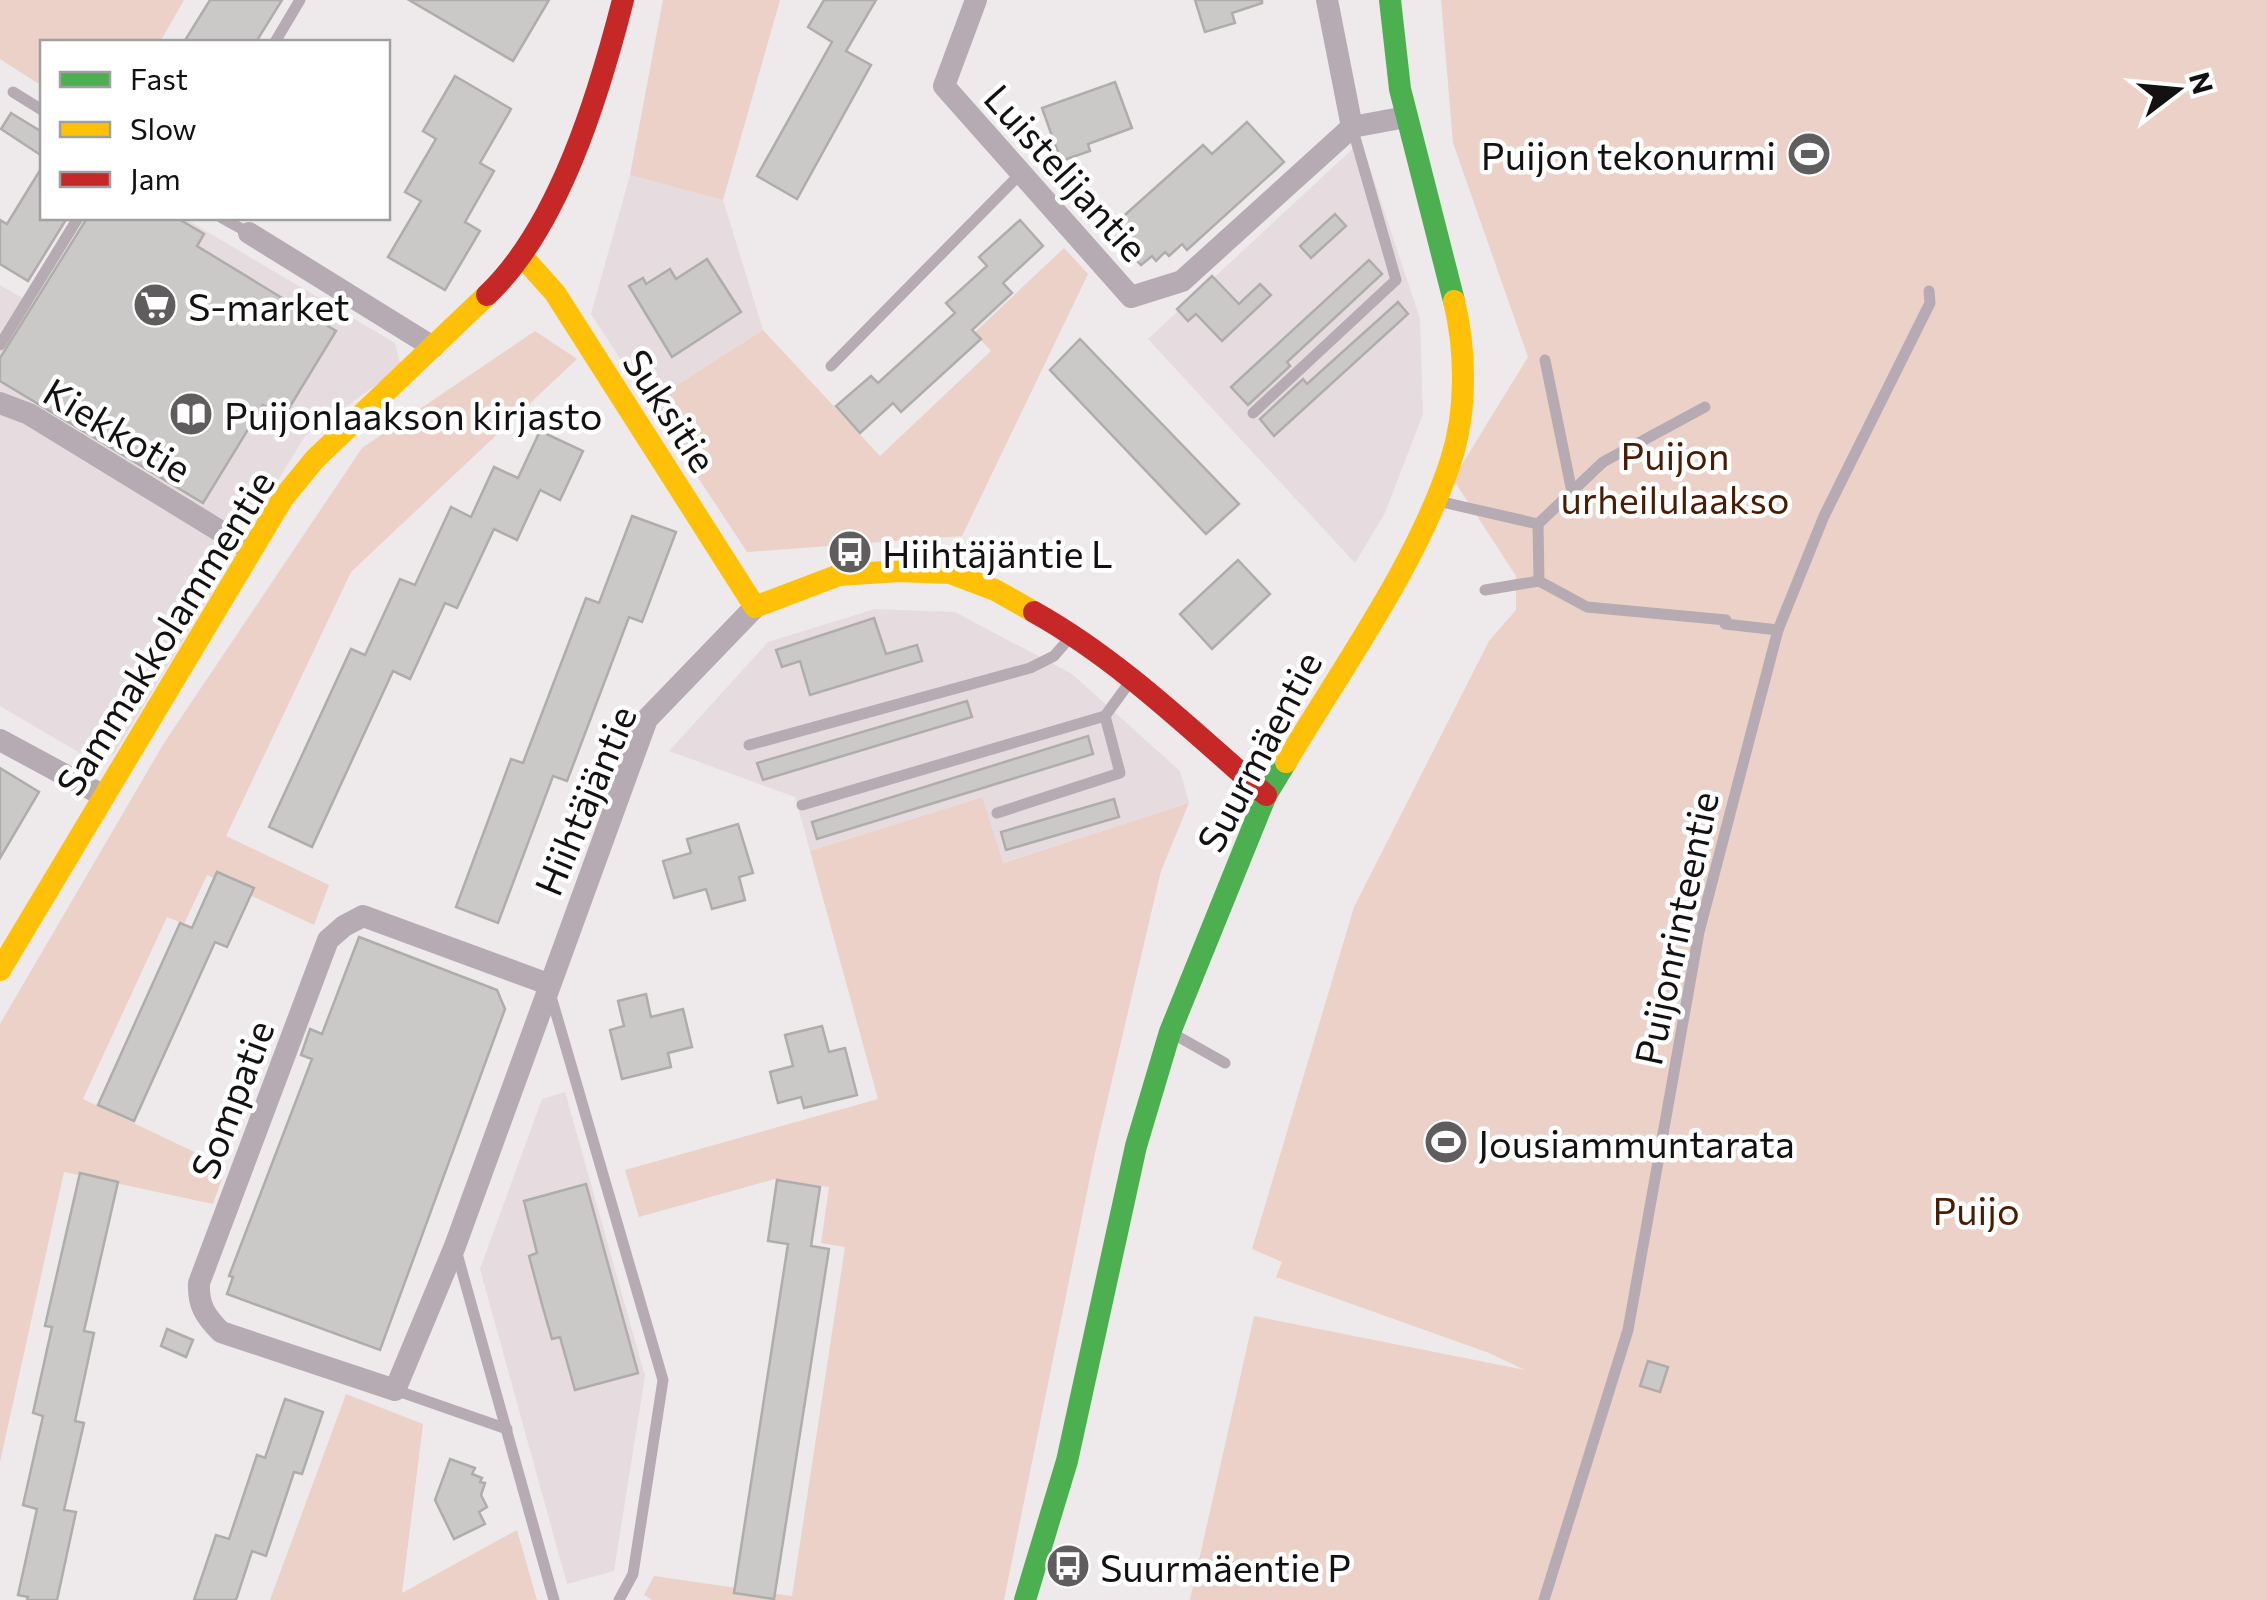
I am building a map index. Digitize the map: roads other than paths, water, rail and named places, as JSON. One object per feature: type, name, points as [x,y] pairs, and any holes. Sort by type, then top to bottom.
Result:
[{"type":"street","name":"Sammakkolammentie","points":[[0,970],[283,498],[315,459],[499,284],[521,255],[579,146],[608,62],[623,0]]},
{"type":"street","name":"Luistelijantie","points":[[976,0],[944,86],[1131,297],[1182,282],[1352,127]]},
{"type":"street","points":[[1327,0],[1352,127],[1406,117]]},
{"type":"street","name":"Suurmäentie","points":[[1025,1600],[1067,1461],[1136,1146],[1170,1032],[1266,795],[1410,555],[1452,458],[1466,372],[1456,307],[1406,117],[1390,0]]},
{"type":"street","points":[[249,233],[433,347]]},
{"type":"street","name":"Suksitie","points":[[521,255],[555,293],[755,606]]},
{"type":"street","name":"Kiekkotie","points":[[0,402],[29,414],[251,550]]},
{"type":"street","name":"Hiihtäjäntie","points":[[395,1390],[456,1246],[647,719],[755,606],[840,575],[899,570],[950,573],[995,590],[1072,634],[1266,795]]},
{"type":"street","points":[[0,740],[104,796]]},
{"type":"street","name":"Sompatie","points":[[395,1390],[222,1332],[198,1302],[199,1282],[219,1228],[328,940],[344,926],[362,916],[548,984]]},
{"type":"lane","points":[[276,40],[300,0]]},
{"type":"lane","points":[[13,92],[40,109]]},
{"type":"lane","points":[[1253,413],[1396,280],[1352,127]]},
{"type":"lane","points":[[832,366],[1021,173]]},
{"type":"lane","points":[[0,344],[77,220]]},
{"type":"lane","points":[[226,220],[249,233]]},
{"type":"lane","name":"Puijonrinteentie","points":[[1544,1600],[1628,1330],[1698,932],[1778,630],[1824,516],[1930,303],[1929,291]]},
{"type":"lane","points":[[1544,360],[1572,492]]},
{"type":"lane","points":[[1539,581],[1538,524],[1602,462],[1705,407]]},
{"type":"lane","points":[[1434,500],[1538,524]]},
{"type":"lane","points":[[1485,590],[1539,581],[1587,608],[1726,620],[1725,624],[1778,630]]},
{"type":"lane","points":[[749,746],[1030,668],[1054,656],[1072,634]]},
{"type":"lane","points":[[802,805],[1105,716],[1132,680]]},
{"type":"lane","points":[[998,812],[1120,774],[1105,716]]},
{"type":"lane","points":[[548,984],[663,1380],[633,1574],[619,1600]]},
{"type":"lane","points":[[1170,1032],[1224,1063]]},
{"type":"lane","points":[[456,1246],[554,1600]]},
{"type":"lane","points":[[395,1390],[507,1429]]},
{"type":"place","name":"Puijon tekonurmi","points":[[1809,154]]},
{"type":"place","name":"S-market","points":[[155,305]]},
{"type":"place","name":"Puijonlaakson kirjasto","points":[[191,414]]},
{"type":"place","name":"Hiihtäjäntie L","points":[[850,552]]},
{"type":"place","name":"Jousiammuntarata","points":[[1446,1142]]},
{"type":"place","name":"Suurmäentie P","points":[[1068,1566]]},
{"type":"park label","name":"Puijon urheilulaakso","points":[[1675,476]]},
{"type":"park label","name":"Puijo","points":[[1976,1209]]}]
